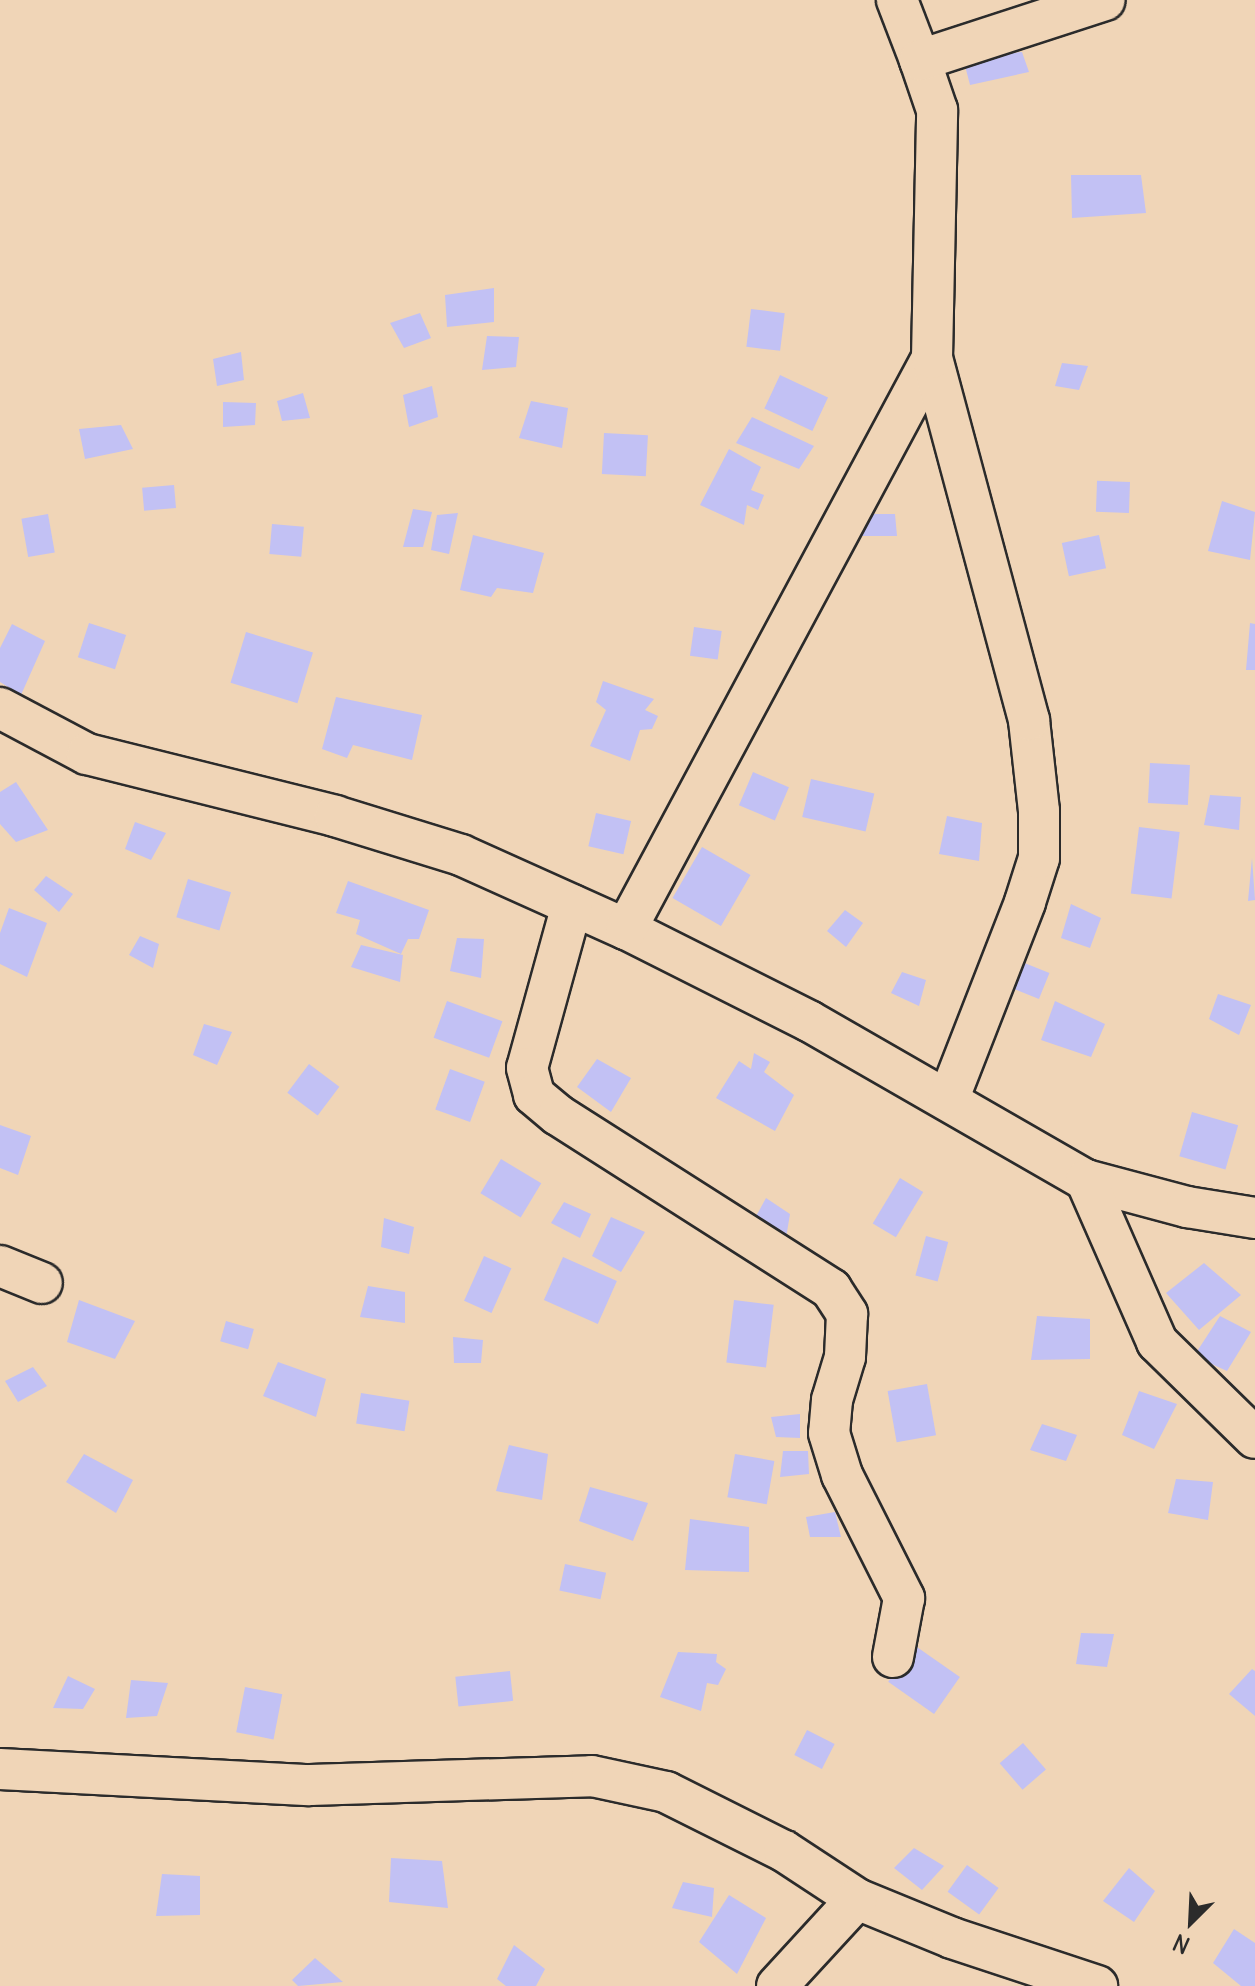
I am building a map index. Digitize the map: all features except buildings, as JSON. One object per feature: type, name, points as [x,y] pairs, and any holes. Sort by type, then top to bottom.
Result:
[{"type":"street","points":[[897,0],[937,110],[932,358],[1029,720],[1039,811],[1039,858],[948,1100]]},
{"type":"street","points":[[920,60],[1105,0]]},
{"type":"street","points":[[626,929],[932,358]]},
{"type":"street","points":[[0,708],[87,754],[335,816],[461,855],[626,929],[809,1021],[1086,1180],[1187,1207],[1255,1218]]},
{"type":"street","points":[[572,905],[527,1068],[534,1095],[558,1115],[831,1289],[847,1314],[845,1357],[832,1400],[829,1433],[842,1475],[904,1598],[893,1657]]},
{"type":"street","points":[[1086,1180],[1157,1342],[1255,1438]]},
{"type":"street","points":[[0,1266],[42,1283]]},
{"type":"street","points":[[0,1769],[310,1785],[592,1776],[666,1792],[784,1851],[857,1899],[952,1938],[1097,1986]]},
{"type":"street","points":[[777,1986],[857,1899]]}]
